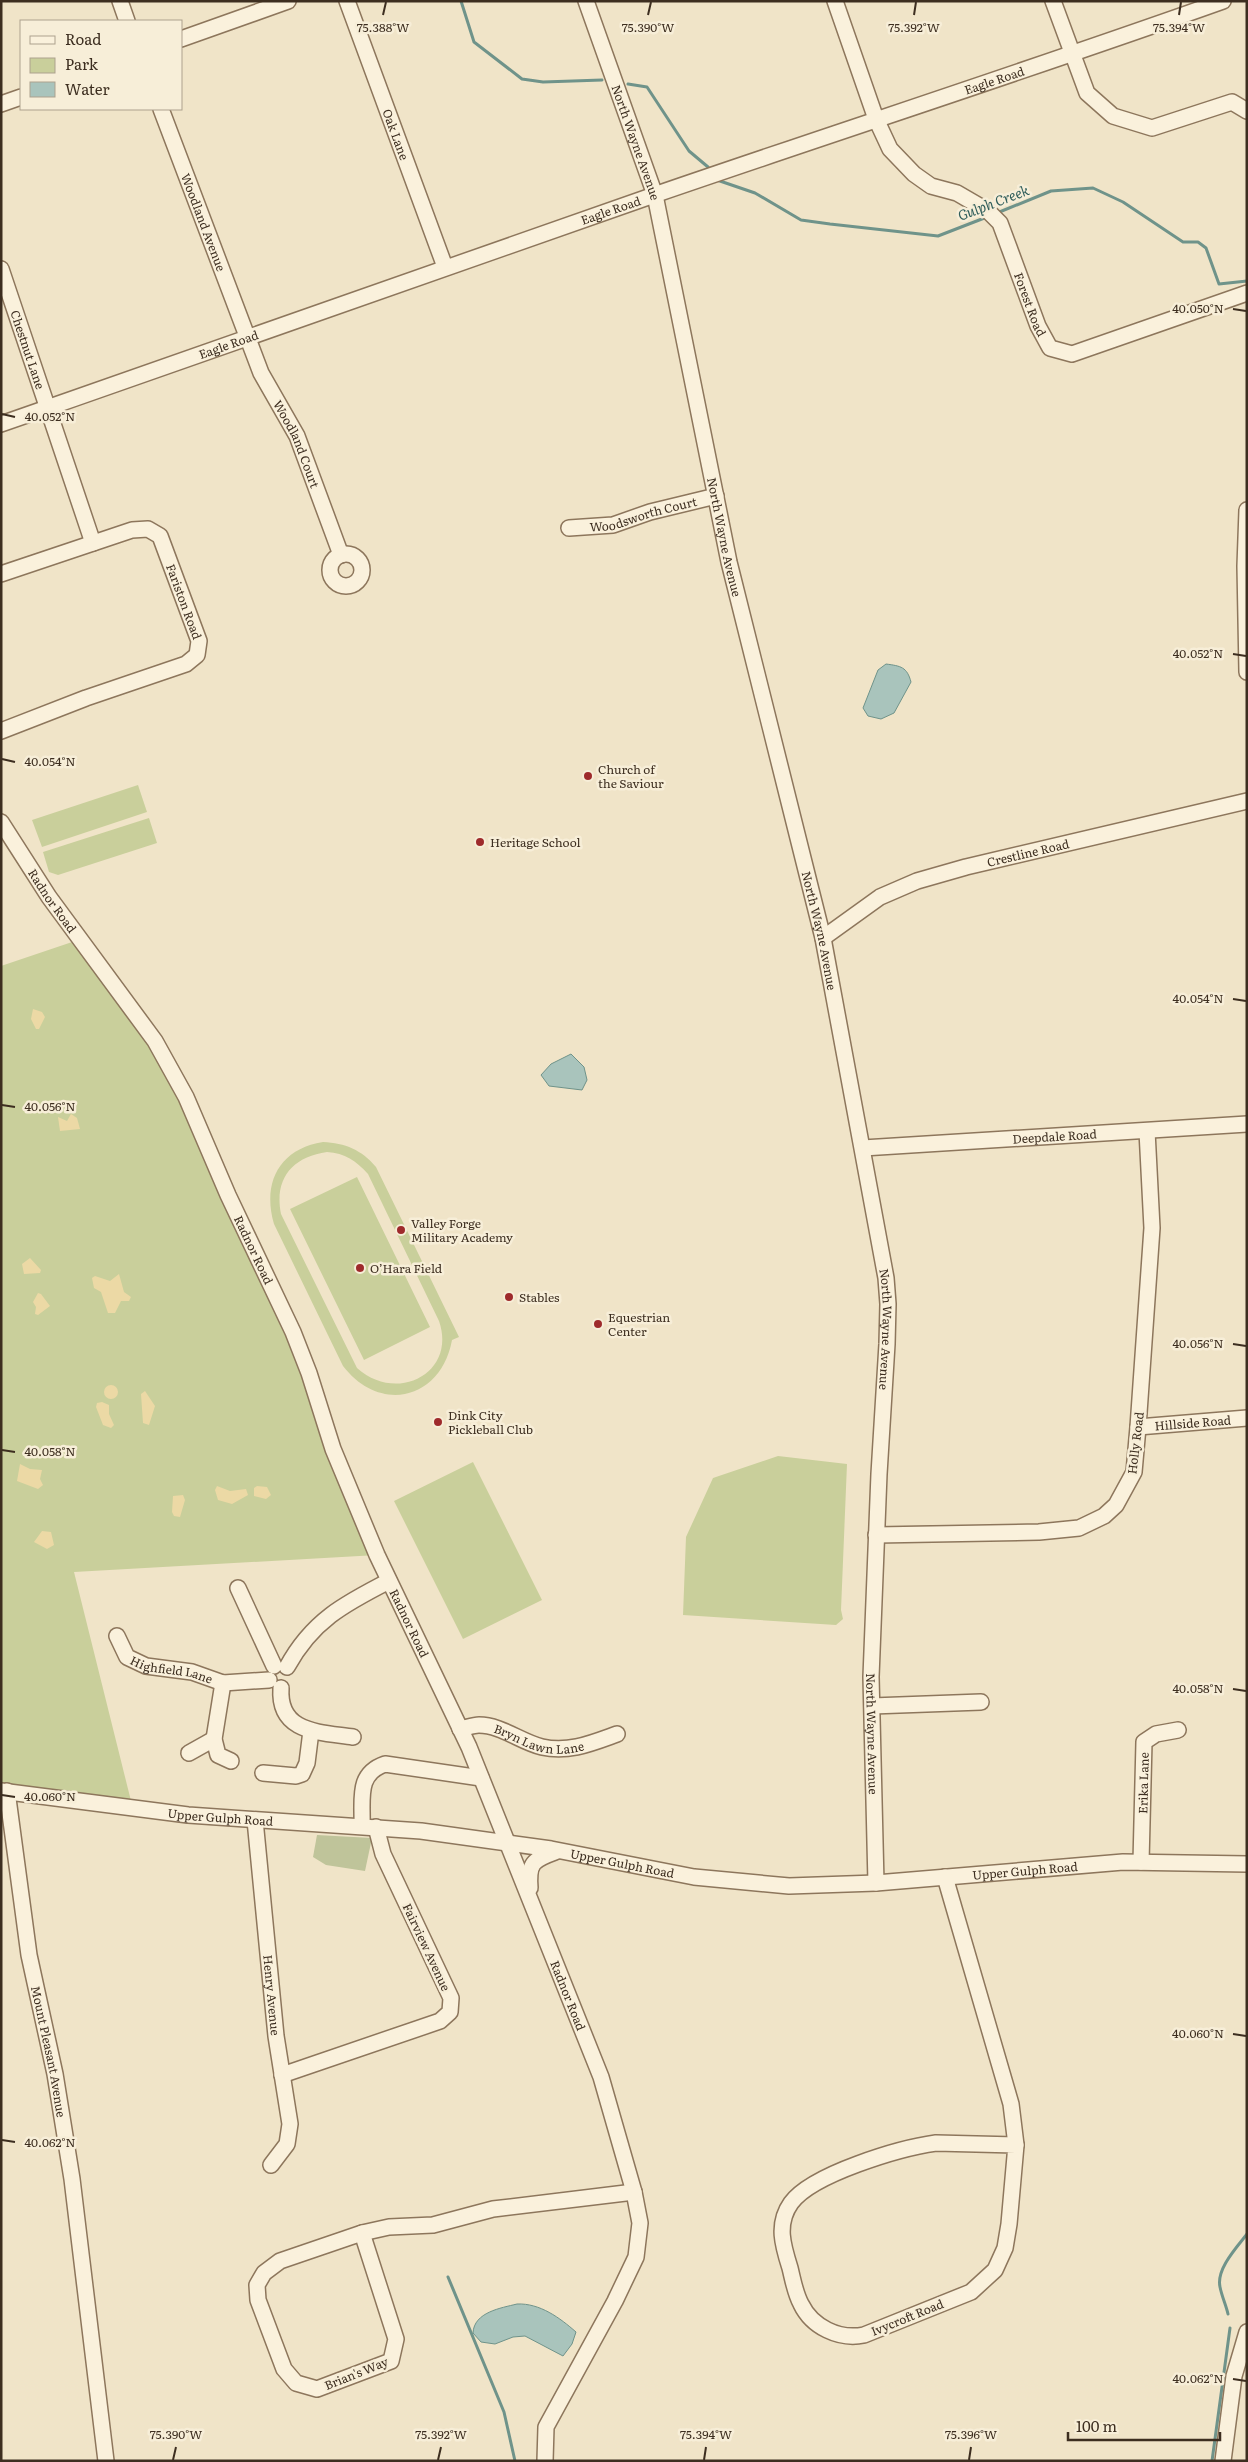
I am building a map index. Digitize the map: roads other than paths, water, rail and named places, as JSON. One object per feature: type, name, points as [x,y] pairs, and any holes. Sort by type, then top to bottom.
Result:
[{"type":"street","points":[[120,1],[127,20]]},
{"type":"street","points":[[182,39],[288,1]]},
{"type":"street","name":"Oak Lane","points":[[347,1],[445,267]]},
{"type":"street","name":"North Wayne Avenue","points":[[586,1],[655,195],[729,562],[823,938],[881,1244],[888,1304],[876,1535],[872,1706],[876,1883]]},
{"type":"street","name":"Forest Road","points":[[835,1],[876,119],[890,149],[914,174],[931,186],[957,192],[988,210],[1000,223],[1038,326],[1050,348],[1072,354],[1247,294]]},
{"type":"street","points":[[1053,1],[1087,93],[1113,116],[1152,128],[1232,102],[1247,111]]},
{"type":"street","name":"Eagle Road","points":[[1,424],[445,267],[876,119],[1072,55],[1223,1]]},
{"type":"street","points":[[1,104],[20,97]]},
{"type":"street","name":"Woodland Avenue","points":[[160,110],[248,336]]},
{"type":"street","name":"Chestnut Lane","points":[[1,269],[93,543]]},
{"type":"street","name":"Woodland Court","points":[[248,336],[269,388],[287,415],[297,436],[341,555]]},
{"type":"street","name":"Woodsworth Court","points":[[569,528],[613,525],[650,512],[716,496]]},
{"type":"street","points":[[1247,510],[1245,566],[1247,672]]},
{"type":"street","name":"Fariston Road","points":[[1,574],[132,530],[148,529],[160,536],[199,641],[196,655],[186,664],[86,698],[1,731]]},
{"type":"street","name":"Crestline Road","points":[[823,938],[880,897],[917,881],[966,867],[1247,801]]},
{"type":"street","name":"Radnor Road","points":[[1,822],[49,897],[155,1042],[186,1097],[228,1195],[293,1332],[309,1373],[333,1449],[388,1581],[460,1729],[509,1843],[601,2077],[634,2192],[640,2223],[636,2257],[615,2302],[546,2427],[545,2461]]},
{"type":"street","name":"Deepdale Road","points":[[863,1148],[1247,1124]]},
{"type":"street","name":"Holly Road","points":[[876,1535],[1039,1532],[1079,1528],[1104,1516],[1116,1505],[1126,1491],[1134,1472],[1152,1228],[1146,1130]]},
{"type":"street","name":"Hillside Road","points":[[1138,1427],[1247,1418]]},
{"type":"street","points":[[278,1675],[298,1647],[325,1618],[354,1599],[388,1581]]},
{"type":"street","points":[[238,1588],[278,1675],[283,1712],[294,1723],[311,1731],[353,1737]]},
{"type":"street","name":"Highfield Lane","points":[[117,1636],[127,1657],[136,1663],[192,1672],[224,1682],[278,1675]]},
{"type":"street","points":[[224,1682],[214,1739],[218,1755],[231,1761]]},
{"type":"street","points":[[872,1706],[981,1702]]},
{"type":"street","name":"Bryn Lawn Lane","points":[[460,1729],[478,1724],[492,1727],[542,1747],[562,1749],[583,1747],[617,1734]]},
{"type":"street","name":"Erika Lane","points":[[1141,1862],[1144,1742],[1156,1734],[1178,1730]]},
{"type":"street","points":[[263,1773],[296,1776],[302,1774],[307,1763],[311,1731]]},
{"type":"street","points":[[189,1753],[214,1739]]},
{"type":"street","name":"Fairview Avenue","points":[[282,2075],[440,2021],[450,2012],[451,1998],[369,1826],[364,1778],[373,1768],[386,1764],[481,1778]]},
{"type":"street","name":"Upper Gulph Road","points":[[4,1791],[133,1809],[255,1820],[414,1830],[558,1851],[694,1877],[789,1886],[876,1883],[1035,1868],[1141,1862],[1247,1864]]},
{"type":"street","name":"Mount Pleasant Avenue","points":[[4,1791],[30,1955],[55,2074],[72,2179],[106,2461]]},
{"type":"street","name":"Henry Avenue","points":[[255,1820],[282,2075],[290,2124],[287,2144],[271,2165]]},
{"type":"street","points":[[530,1897],[528,1875],[531,1866],[536,1859],[558,1851]]},
{"type":"street","name":"Ivycroft Road","points":[[945,1877],[1011,2104],[1016,2145],[1014,2190],[1004,2248],[995,2270],[978,2288],[861,2336],[832,2333],[811,2319],[800,2303],[781,2238],[786,2211],[800,2192],[813,2183],[915,2146],[936,2143],[1016,2145]]},
{"type":"street","name":"Brian's Way","points":[[362,2233],[396,2339],[392,2361],[317,2389],[296,2383],[284,2369],[258,2300],[257,2285],[264,2273],[280,2261],[362,2233],[389,2227],[434,2226],[494,2209],[634,2192]]},
{"type":"street","points":[[1223,2461],[1234,2376],[1247,2332]]},
{"type":"water","points":[[886,664],[903,668],[908,673],[911,682],[894,713],[881,719],[868,716],[863,708],[878,670]]},
{"type":"water","points":[[571,1054],[584,1067],[587,1080],[582,1090],[549,1086],[541,1075],[551,1064]]},
{"type":"water","points":[[517,2304],[534,2306],[549,2312],[576,2332],[572,2344],[563,2356],[525,2336],[513,2337],[495,2344],[481,2342],[473,2333],[478,2320],[489,2312]]},
{"type":"waterway","name":"Gulph Creek","points":[[461,1],[474,42],[522,79],[543,82],[602,80]]},
{"type":"waterway","name":"Gulph Creek","points":[[628,84],[647,87],[689,151],[708,167]]},
{"type":"waterway","name":"Gulph Creek","points":[[717,180],[755,193],[801,220],[830,224],[938,236],[987,217]]},
{"type":"waterway","name":"Gulph Creek","points":[[997,213],[1051,191],[1093,188],[1123,202],[1183,242],[1198,242],[1206,248],[1219,284],[1247,281]]},
{"type":"waterway","points":[[1228,2314],[1220,2287],[1221,2273],[1228,2259],[1247,2234]]},
{"type":"waterway","points":[[448,2277],[504,2412],[515,2461]]},
{"type":"waterway","points":[[1212,2461],[1230,2328]]},
{"type":"place","name":"Church of the Saviour","points":[[588,776]]},
{"type":"place","name":"Heritage School","points":[[480,842]]},
{"type":"place","name":"Valley Forge Military Academy","points":[[401,1230]]},
{"type":"place","name":"O’Hara Field","points":[[360,1268]]},
{"type":"place","name":"Stables","points":[[509,1297]]},
{"type":"place","name":"Equestrian Center","points":[[598,1324]]},
{"type":"place","name":"Dink City Pickleball Club","points":[[438,1422]]}]
